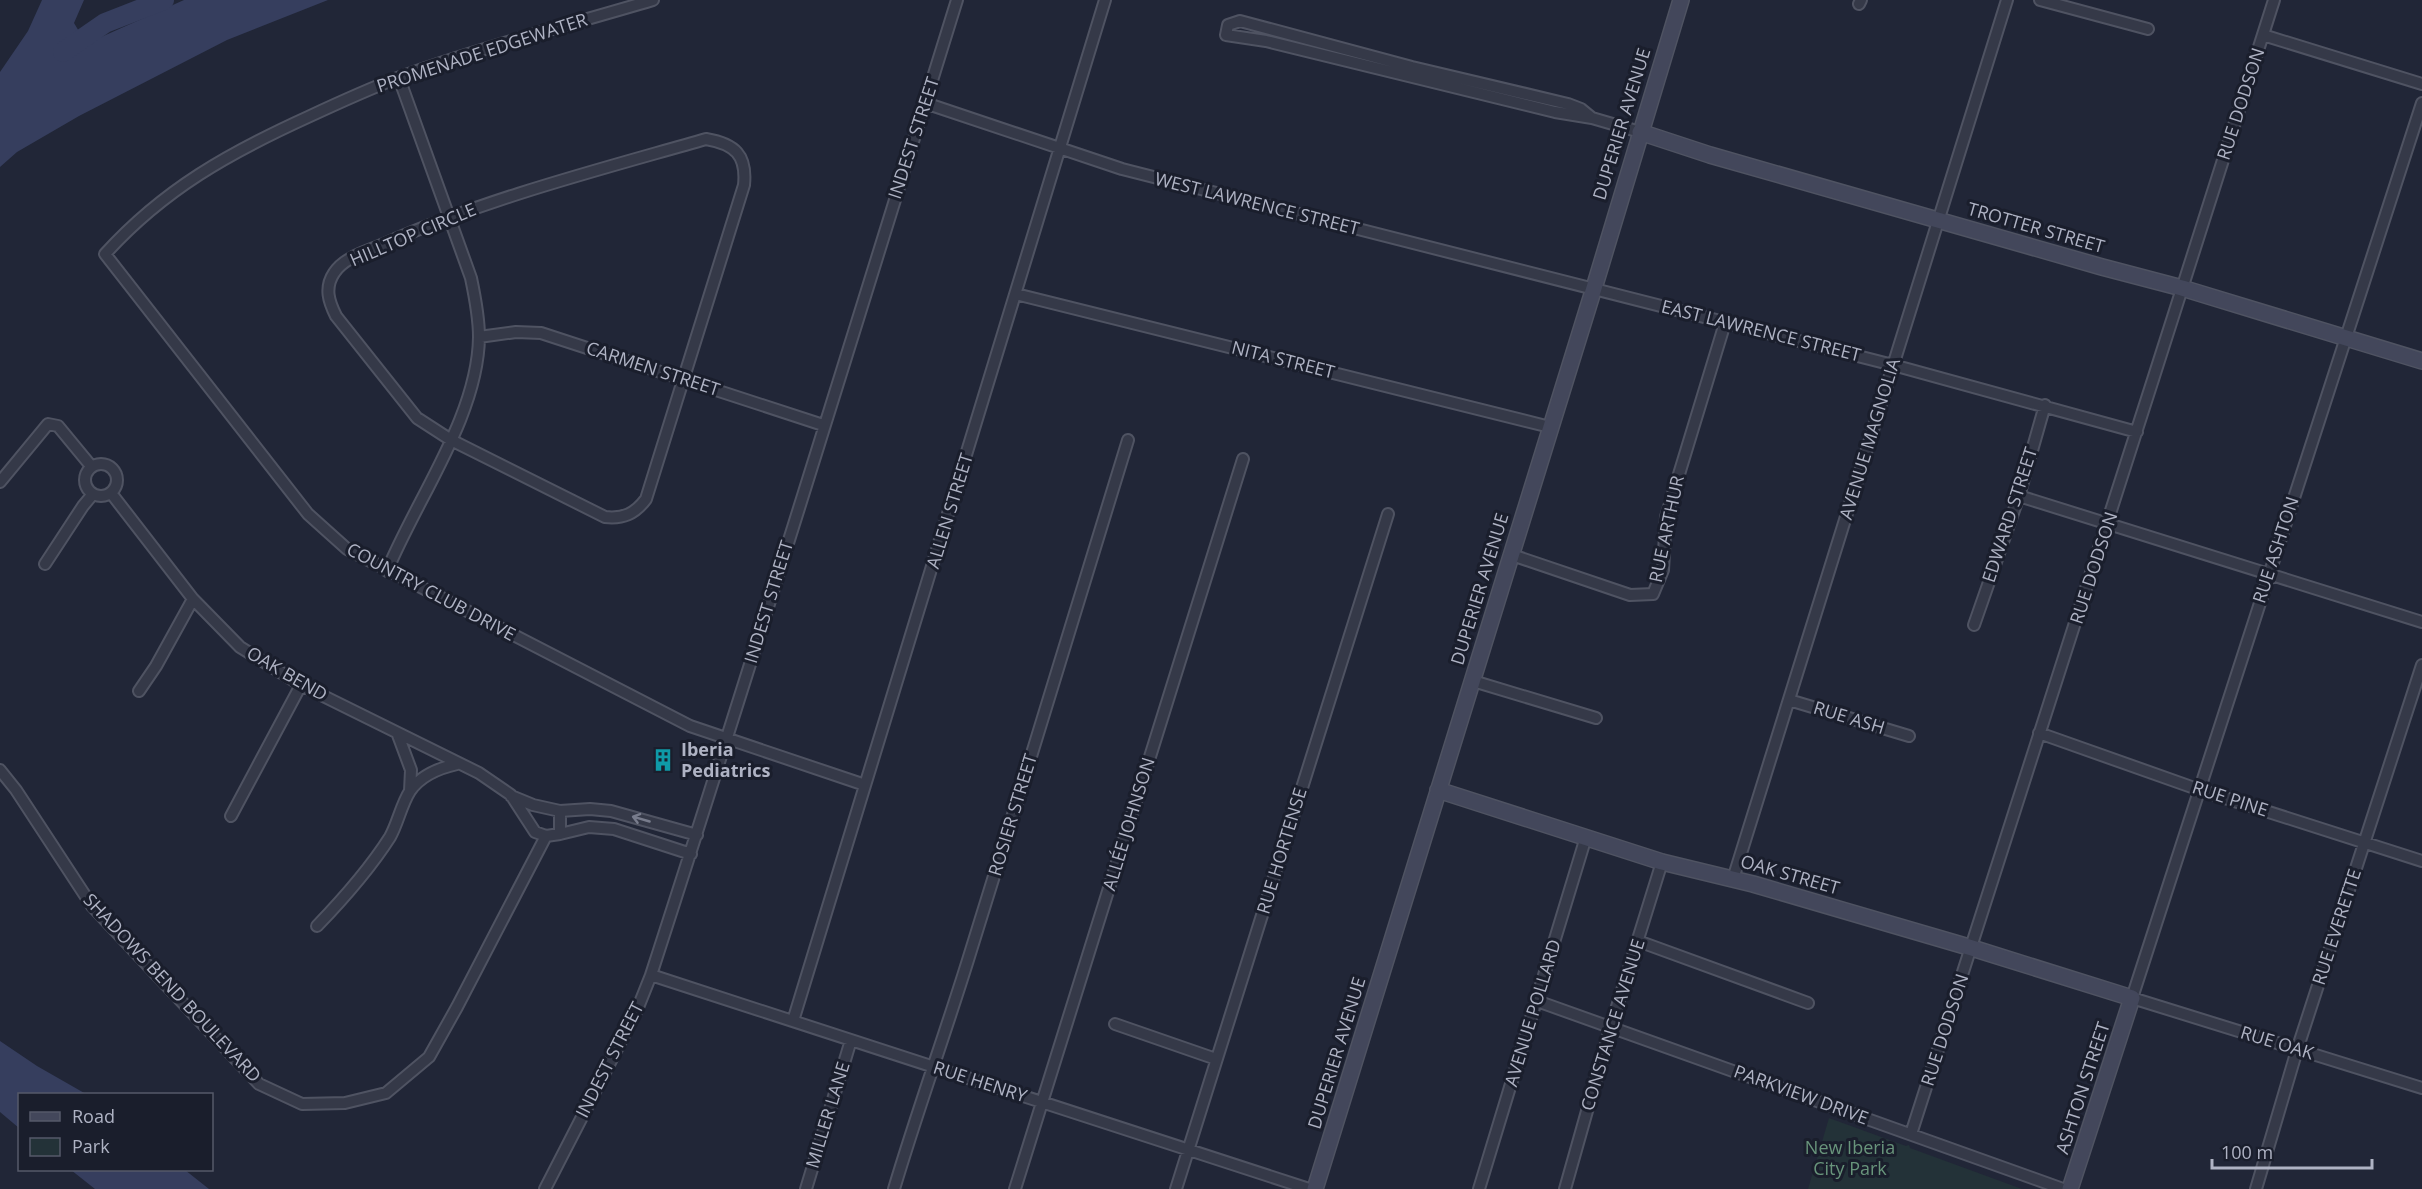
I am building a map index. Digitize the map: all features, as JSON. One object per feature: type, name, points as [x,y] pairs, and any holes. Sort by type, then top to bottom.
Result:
[{"type":"main road","name":"DUPERIER AVENUE","points":[[1315,1189],[1681,0]]},
{"type":"main road","name":"TROTTER STREET","points":[[1640,132],[1710,155],[2182,288],[2422,361]]},
{"type":"main road","name":"OAK STREET","points":[[1438,790],[1662,862],[1734,879],[1972,948],[2132,998]]},
{"type":"main road","name":"ASHTON STREET","points":[[2070,1189],[2132,998]]},
{"type":"street","name":"PROMENADE EDGEWATER","points":[[105,254],[142,217],[204,169],[255,141],[399,78],[455,58],[653,0]]},
{"type":"street","name":"INDEST STREET","points":[[545,1189],[637,1010],[651,975],[728,739],[957,0]]},
{"type":"street","name":"ALLEN STREET","points":[[793,1022],[1105,0]]},
{"type":"street","name":"AVENUE MAGNOLIA","points":[[1734,879],[2007,0]]},
{"type":"street","points":[[2040,0],[2148,29]]},
{"type":"street","name":"RUE DODSON","points":[[1911,1134],[2109,524],[2274,0]]},
{"type":"street","points":[[1293,42],[1226,34],[1228,25],[1240,21],[1293,42],[1411,72],[1535,102],[1568,104],[1581,109],[1592,118],[1640,132]]},
{"type":"street","points":[[2263,35],[2422,84]]},
{"type":"street","points":[[387,571],[398,544],[451,440],[468,397],[476,367],[479,337],[477,303],[471,278],[399,78]]},
{"type":"street","name":"WEST LAWRENCE STREET","points":[[925,103],[1122,169],[1594,288]]},
{"type":"street","name":"RUE ASHTON","points":[[2132,998],[2422,103]]},
{"type":"street","name":"HILLTOP CIRCLE","points":[[706,139],[721,141],[742,158],[745,172],[744,185],[646,499],[639,509],[618,518],[605,517],[451,440],[417,418],[336,316],[327,290],[334,273],[348,260],[450,217],[520,192],[706,139]]},
{"type":"street","name":"COUNTRY CLUB DRIVE","points":[[105,254],[308,514],[347,549],[690,726],[865,785]]},
{"type":"street","name":"EAST LAWRENCE STREET","points":[[1594,288],[2045,405],[2137,432]]},
{"type":"street","name":"NITA STREET","points":[[1016,294],[1550,427]]},
{"type":"street","name":"RUE ARTHUR","points":[[1512,555],[1630,595],[1653,594],[1662,570],[1666,517],[1725,322]]},
{"type":"street","name":"CARMEN STREET","points":[[479,337],[516,332],[541,333],[824,425]]},
{"type":"street","name":"EDWARD STREET","points":[[1974,625],[2019,496],[2045,405]]},
{"type":"street","points":[[0,482],[48,424],[58,426],[91,466]]},
{"type":"street","name":"ROSIER STREET","points":[[894,1189],[1128,440]]},
{"type":"street","name":"ALLÉE JOHNSON","points":[[1015,1189],[1243,459]]},
{"type":"street","points":[[104,463],[114,470],[118,482],[111,493],[106,496],[93,494],[85,484],[87,471],[91,466],[104,463]]},
{"type":"street","name":"OAK BEND","points":[[111,493],[193,599],[240,647],[301,685],[456,764],[479,773],[511,795],[533,805],[560,811],[590,809],[611,811],[697,835]]},
{"type":"street","points":[[45,564],[93,494]]},
{"type":"street","points":[[2019,496],[2422,622]]},
{"type":"street","name":"RUE HORTENSE","points":[[1176,1189],[1388,514]]},
{"type":"street","points":[[139,691],[156,666],[193,599]]},
{"type":"street","name":"RUE EVERETTE","points":[[2256,1189],[2297,1050],[2422,665]]},
{"type":"street","points":[[1473,681],[1596,718]]},
{"type":"street","points":[[231,816],[301,685]]},
{"type":"street","name":"RUE ASH","points":[[1789,700],[1909,736]]},
{"type":"street","name":"RUE PINE","points":[[2039,734],[2200,790],[2422,861]]},
{"type":"street","points":[[317,926],[355,886],[391,836],[410,791],[411,770],[398,735]]},
{"type":"street","points":[[410,791],[426,775],[456,764]]},
{"type":"street","name":"SHADOWS BEND BOULEVARD","points":[[0,770],[16,790],[92,906],[259,1084],[302,1104],[345,1103],[386,1093],[429,1057],[546,837]]},
{"type":"street","name":"OAK BEND","points":[[511,795],[536,831],[546,837]]},
{"type":"street","points":[[560,811],[560,834]]},
{"type":"street","points":[[546,837],[589,827],[614,829],[691,854]]},
{"type":"street","name":"AVENUE POLLARD","points":[[1479,1189],[1586,837]]},
{"type":"street","name":"CONSTANCE AVENUE","points":[[1565,1189],[1611,1026],[1662,862]]},
{"type":"street","points":[[1638,941],[1808,1003]]},
{"type":"street","name":"RUE HENRY","points":[[651,975],[1309,1189]]},
{"type":"street","name":"RUE OAK","points":[[2132,998],[2422,1088]]},
{"type":"street","name":"PARKVIEW DRIVE","points":[[1538,1001],[2063,1189]]},
{"type":"street","points":[[1115,1024],[1216,1059]]},
{"type":"street","name":"MILLER LANE","points":[[806,1189],[851,1040]]},
{"type":"green space","name":"New Iberia City Park","points":[[1829,1118],[1906,1146],[1909,1145],[1910,1148],[2022,1189],[1808,1189]]},
{"type":"water","points":[[42,0],[84,0],[74,23],[83,38],[99,38],[184,0],[328,0],[227,40],[79,116],[17,152],[0,167],[0,72],[28,31]]},
{"type":"water","points":[[0,1041],[37,1066],[84,1093],[18,1093],[18,1127],[0,1112]]},
{"type":"water","points":[[72,1171],[186,1171],[209,1189],[95,1189]]},
{"type":"waterway","points":[[63,52],[105,23],[164,0]]},
{"type":"place","name":"Iberia Pediatrics","points":[[663,760]]}]
